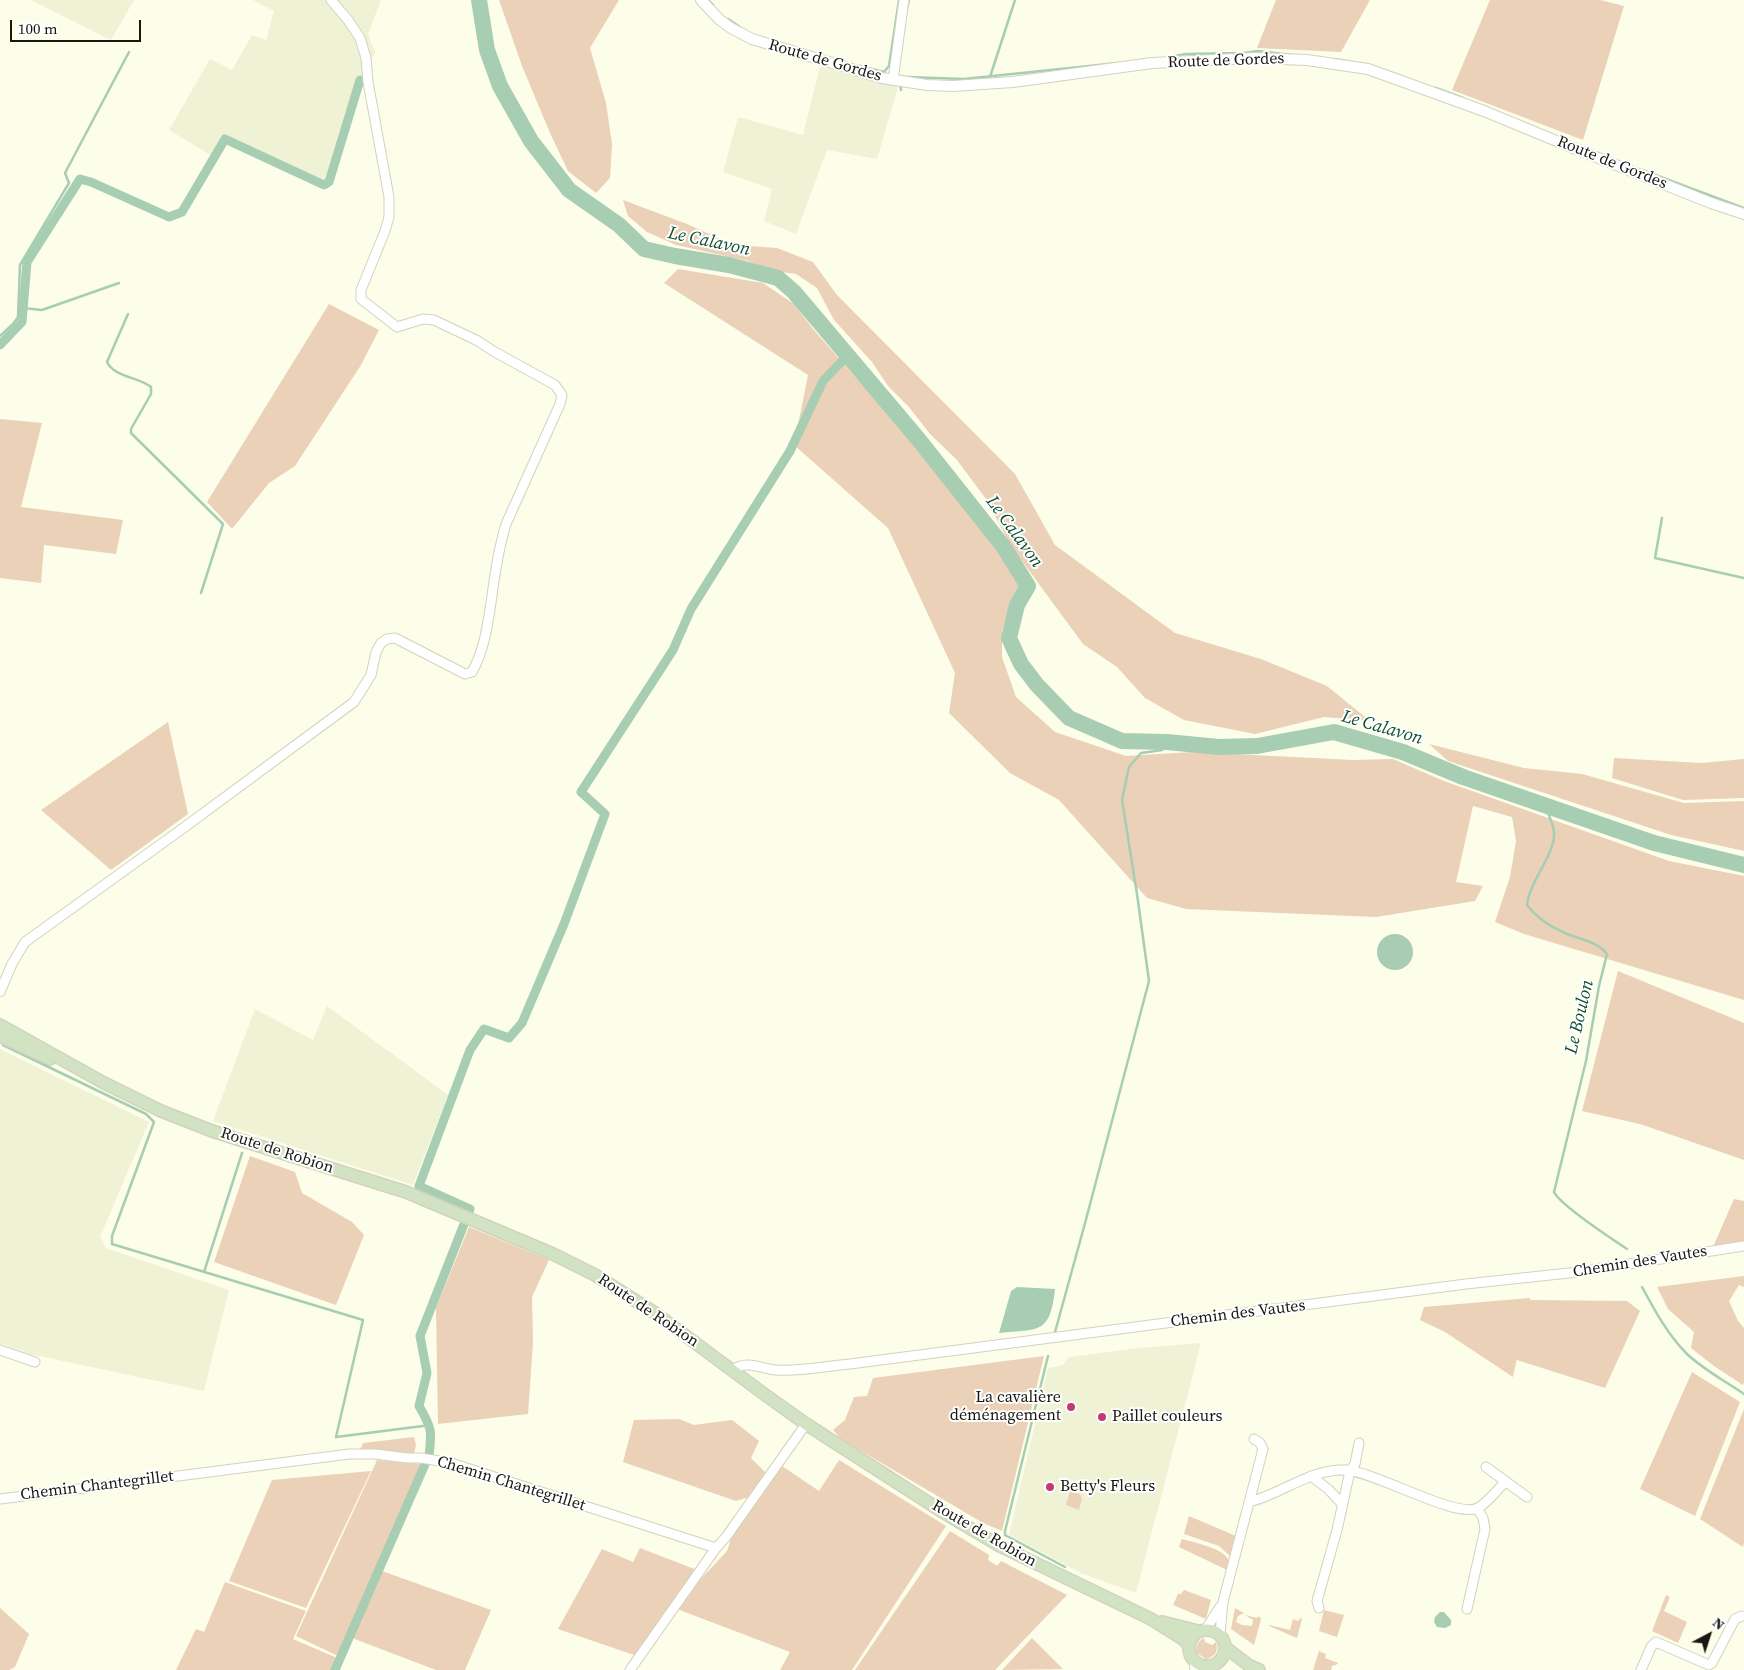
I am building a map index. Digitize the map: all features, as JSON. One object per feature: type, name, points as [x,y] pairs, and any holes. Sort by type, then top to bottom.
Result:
[{"type":"main road","name":"Route de Robion","points":[[0,1025],[104,1083]]},
{"type":"main road","name":"Route de Robion","points":[[0,1036],[184,1120],[212,1131],[406,1192],[553,1254],[595,1275],[627,1294],[687,1335],[806,1424],[946,1514],[1000,1546],[1150,1620],[1183,1639],[1189,1645]]},
{"type":"main road","name":"Route de Robion","points":[[1150,1620],[1202,1630]]},
{"type":"main road","points":[[1213,1666],[1223,1658],[1226,1648],[1223,1638],[1220,1634],[1202,1630],[1190,1640],[1190,1653],[1195,1665],[1204,1666],[1254,1668]]},
{"type":"main road","points":[[1226,1648],[1254,1668]]},
{"type":"street","points":[[0,992],[12,964],[25,942],[354,702],[370,675],[376,652],[381,643],[387,639],[395,638],[465,674],[472,672],[477,663],[485,637],[500,545],[506,524],[560,404],[562,395],[555,385],[493,352],[478,341],[434,320],[423,318],[397,327],[361,299],[361,290],[389,217],[389,197],[368,82],[366,58],[360,38],[331,0]]},
{"type":"street","name":"Route de Gordes","points":[[701,0],[720,20],[752,39],[827,63],[893,80],[927,85],[953,86],[1013,82],[1152,64],[1244,58],[1294,59],[1368,69],[1484,111],[1712,203],[1744,214]]},
{"type":"street","points":[[893,80],[904,0]]},
{"type":"street","name":"Chemin des Vautes","points":[[733,1370],[739,1366],[761,1366],[775,1370],[850,1364],[1466,1284],[1578,1272],[1744,1246]]},
{"type":"street","points":[[0,1350],[35,1362]]},
{"type":"street","points":[[630,1670],[806,1424]]},
{"type":"street","points":[[1220,1634],[1222,1602],[1264,1449],[1254,1439]]},
{"type":"street","points":[[1319,1608],[1317,1601],[1350,1471],[1355,1464],[1359,1443]]},
{"type":"street","name":"Chemin Chantegrillet","points":[[0,1499],[286,1461],[350,1454],[375,1454],[452,1463],[716,1548]]},
{"type":"street","points":[[1486,1467],[1528,1497]]},
{"type":"street","points":[[1249,1502],[1311,1476],[1331,1471],[1350,1471],[1387,1482],[1437,1503],[1463,1509],[1477,1508],[1506,1482]]},
{"type":"street","points":[[1311,1476],[1328,1489],[1342,1504]]},
{"type":"street","points":[[1466,1609],[1485,1529],[1484,1518],[1477,1508]]},
{"type":"street","points":[[1202,1630],[1222,1602]]},
{"type":"street","points":[[1641,1670],[1651,1647],[1656,1642],[1709,1665],[1712,1663],[1735,1620],[1742,1616]]},
{"type":"shaded area","points":[[31,0],[134,0],[111,40]]},
{"type":"shaded area","points":[[253,0],[381,0],[368,34],[375,53],[364,73],[324,183],[224,137],[212,156],[169,130],[210,59],[232,70],[252,35],[266,40],[274,11]]},
{"type":"shaded area","points":[[499,0],[619,0],[590,48],[606,103],[612,144],[610,178],[596,193],[568,171],[522,66]]},
{"type":"shaded area","points":[[1276,0],[1370,0],[1341,52],[1257,48]]},
{"type":"shaded area","points":[[1490,0],[1600,0],[1624,6],[1583,140],[1452,90]]},
{"type":"shaded area","points":[[820,67],[898,87],[877,159],[827,150],[796,234],[764,221],[772,189],[723,172],[738,117],[803,135]]},
{"type":"shaded area","points":[[623,200],[687,224],[733,245],[777,248],[813,262],[837,295],[1015,474],[1055,545],[1175,633],[1261,659],[1327,686],[1370,721],[1324,717],[1255,734],[1184,720],[1145,698],[1117,667],[1083,644],[1011,546],[986,499],[957,460],[930,434],[909,407],[888,386],[872,362],[834,320],[817,288],[796,274],[775,271],[748,261],[676,245],[647,232],[628,216]]},
{"type":"shaded area","points":[[678,269],[763,283],[794,304],[813,329],[900,428],[1024,585],[1013,601],[1002,630],[1002,657],[1016,697],[1055,732],[1126,756],[1193,752],[1353,760],[1393,759],[1444,781],[1669,861],[1744,876],[1744,1000],[1524,934],[1495,922],[1510,877],[1516,841],[1512,817],[1473,806],[1456,882],[1483,886],[1475,901],[1376,917],[1186,909],[1147,898],[1059,800],[1010,773],[949,713],[955,673],[888,528],[794,445],[808,375],[664,283]]},
{"type":"shaded area","points":[[329,304],[379,330],[361,365],[295,466],[269,483],[232,529],[207,502]]},
{"type":"shaded area","points":[[0,419],[42,423],[21,507],[123,520],[116,554],[44,545],[41,583],[0,578]]},
{"type":"shaded area","points":[[168,722],[188,814],[111,870],[41,810]]},
{"type":"shaded area","points":[[1429,744],[1524,768],[1582,774],[1684,803],[1744,801],[1744,851],[1671,835],[1448,761]]},
{"type":"shaded area","points":[[1614,758],[1701,763],[1744,759],[1744,798],[1683,800],[1612,778]]},
{"type":"shaded area","points":[[1395,934],[1402,935],[1408,939],[1412,945],[1412,959],[1408,965],[1402,969],[1395,970],[1388,969],[1382,965],[1378,959],[1377,952],[1378,945],[1382,939],[1388,935]]},
{"type":"shaded area","points":[[1618,971],[1744,1023],[1744,1160],[1640,1124],[1582,1111]]},
{"type":"shaded area","points":[[327,1006],[448,1095],[413,1185],[213,1121],[255,1009],[313,1040]]},
{"type":"shaded area","points":[[0,1049],[149,1122],[100,1237],[106,1248],[229,1290],[204,1391],[30,1354],[0,1343]]},
{"type":"shaded area","points":[[250,1156],[295,1172],[302,1193],[352,1222],[364,1235],[336,1305],[214,1262]]},
{"type":"shaded area","points":[[1734,1199],[1744,1201],[1744,1243],[1713,1247]]},
{"type":"shaded area","points":[[469,1227],[549,1260],[532,1297],[533,1342],[528,1414],[438,1424],[436,1308]]},
{"type":"shaded area","points":[[1744,1276],[1744,1287],[1739,1285],[1729,1301],[1738,1321],[1744,1328],[1743,1385],[1691,1348],[1694,1332],[1668,1309],[1657,1287]]},
{"type":"shaded area","points":[[1017,1287],[1055,1289],[1050,1314],[1046,1322],[1033,1329],[999,1333],[1011,1291]]},
{"type":"shaded area","points":[[1530,1298],[1530,1300],[1627,1301],[1640,1311],[1605,1388],[1517,1360],[1517,1358],[1513,1377],[1445,1332],[1420,1320],[1424,1307]]},
{"type":"shaded area","points":[[1201,1343],[1136,1593],[1083,1574],[1009,1535],[1048,1368],[1063,1365],[1069,1357],[1138,1348]]},
{"type":"shaded area","points":[[1044,1356],[1002,1531],[983,1523],[841,1439],[833,1430],[845,1420],[854,1397],[867,1396],[873,1378]]},
{"type":"shaded area","points":[[1692,1372],[1740,1402],[1695,1516],[1640,1489]]},
{"type":"shaded area","points":[[1744,1409],[1744,1543],[1743,1547],[1700,1519]]},
{"type":"shaded area","points":[[679,1419],[694,1425],[732,1420],[759,1441],[751,1458],[766,1473],[749,1497],[736,1501],[623,1462],[634,1420]]},
{"type":"shaded area","points":[[414,1437],[416,1445],[414,1454],[407,1455],[360,1450],[363,1443]]},
{"type":"shaded area","points":[[377,1460],[422,1464],[338,1656],[296,1636]]},
{"type":"shaded area","points":[[839,1460],[946,1526],[852,1670],[780,1670],[790,1652],[677,1609],[697,1583],[727,1551],[732,1536],[782,1466],[819,1491]]},
{"type":"shaded area","points":[[371,1471],[306,1608],[229,1581],[272,1480]]},
{"type":"shaded area","points":[[1070,1491],[1080,1494],[1082,1499],[1079,1510],[1066,1505]]},
{"type":"shaded area","points":[[1189,1516],[1236,1536],[1231,1557],[1219,1546],[1184,1534]]},
{"type":"shaded area","points":[[950,1531],[989,1555],[988,1560],[997,1566],[1001,1561],[1067,1595],[995,1670],[855,1670]]},
{"type":"shaded area","points":[[1182,1539],[1223,1553],[1229,1562],[1227,1570],[1179,1547]]},
{"type":"shaded area","points":[[640,1548],[697,1570],[637,1656],[558,1629],[602,1549],[633,1562]]},
{"type":"shaded area","points":[[382,1571],[491,1610],[465,1670],[436,1670],[352,1638]]},
{"type":"shaded area","points":[[225,1582],[306,1611],[293,1639],[337,1658],[331,1670],[176,1670],[196,1629],[204,1632]]},
{"type":"shaded area","points":[[1184,1590],[1211,1600],[1206,1619],[1173,1605],[1178,1594],[1181,1594]]},
{"type":"shaded area","points":[[1666,1595],[1670,1597],[1664,1611],[1687,1622],[1678,1643],[1652,1631]]},
{"type":"shaded area","points":[[0,1608],[29,1634],[15,1667],[9,1670],[0,1670]]},
{"type":"shaded area","points":[[1235,1608],[1244,1613],[1238,1616],[1236,1622],[1242,1625],[1252,1626],[1253,1620],[1245,1615],[1257,1618],[1259,1616],[1261,1619],[1254,1645],[1231,1629]]},
{"type":"shaded area","points":[[1324,1610],[1344,1615],[1337,1637],[1319,1631]]},
{"type":"shaded area","points":[[1440,1612],[1444,1612],[1451,1620],[1451,1625],[1445,1628],[1437,1627],[1434,1622],[1435,1617]]},
{"type":"shaded area","points":[[1301,1618],[1297,1638],[1269,1626],[1290,1630],[1293,1619],[1298,1621]]},
{"type":"shaded area","points":[[1032,1638],[1063,1669],[1002,1670]]},
{"type":"shaded area","points":[[1204,1638],[1205,1642],[1212,1645],[1216,1642],[1217,1645],[1216,1653],[1206,1659],[1197,1653],[1196,1650],[1197,1644]]},
{"type":"shaded area","points":[[1319,1651],[1326,1654],[1325,1658],[1338,1664],[1332,1666],[1331,1670],[1313,1670]]},
{"type":"waterway","name":"Le Calavon","points":[[479,0],[487,50],[500,86],[531,141],[569,190],[619,225],[644,249],[729,265],[778,278],[794,292],[919,440],[1003,546],[1028,586],[1017,605],[1009,638],[1021,664],[1037,685],[1069,718],[1122,741],[1167,742],[1219,747],[1257,746],[1334,732],[1403,752],[1463,777],[1654,843],[1744,865]]},
{"type":"waterway","points":[[708,0],[713,5]]},
{"type":"waterway","points":[[856,65],[884,72],[889,66],[899,0]]},
{"type":"waterway","points":[[907,8],[909,0]]},
{"type":"waterway","points":[[990,77],[1015,0]]},
{"type":"waterway","points":[[728,19],[740,27]]},
{"type":"waterway","points":[[1169,57],[1186,54],[1258,51],[1292,55]]},
{"type":"waterway","points":[[0,336],[18,317],[20,265],[69,183],[65,173],[129,52]]},
{"type":"waterway","points":[[1335,59],[1357,63]]},
{"type":"waterway","points":[[907,77],[964,79],[1118,63]]},
{"type":"waterway","points":[[0,345],[22,322],[27,262],[80,179],[91,182],[169,217],[182,212],[225,139],[324,185],[329,182],[360,80]]},
{"type":"waterway","points":[[900,83],[901,90]]},
{"type":"waterway","points":[[1436,88],[1463,98]]},
{"type":"waterway","points":[[1642,170],[1744,208]]},
{"type":"waterway","points":[[23,308],[42,310],[119,283]]},
{"type":"waterway","points":[[128,314],[107,362],[115,371],[151,387],[151,394],[131,429],[131,433],[223,524],[201,593]]},
{"type":"waterway","points":[[429,1456],[430,1430],[419,1406],[427,1373],[420,1336],[470,1209],[419,1186],[470,1050],[484,1029],[509,1038],[522,1023],[564,924],[605,814],[581,792],[673,650],[691,609],[790,451],[823,381],[848,355]]},
{"type":"waterway","points":[[1662,518],[1655,558],[1744,578]]},
{"type":"waterway","points":[[1055,1332],[1149,981],[1122,800],[1129,767],[1141,753],[1162,750],[1167,742]]},
{"type":"waterway","name":"Le Boulon","points":[[1545,805],[1552,822],[1553,840],[1547,858],[1532,887],[1527,905],[1539,918],[1549,925],[1599,946],[1607,954],[1599,986],[1586,1061],[1554,1192],[1558,1198],[1576,1213],[1627,1249]]},
{"type":"waterway","points":[[3,1045],[146,1114],[154,1122],[112,1236],[112,1244],[363,1320],[336,1437],[431,1425]]},
{"type":"waterway","points":[[204,1272],[242,1153]]},
{"type":"waterway","name":"Le Boulon","points":[[1642,1287],[1657,1314],[1680,1347],[1707,1370],[1744,1394]]},
{"type":"waterway","points":[[1048,1356],[1005,1535],[1065,1567]]},
{"type":"waterway","points":[[335,1670],[426,1462]]},
{"type":"place","name":"La cavalière déménagement","points":[[1071,1407]]},
{"type":"place","name":"Paillet couleurs","points":[[1102,1417]]},
{"type":"place","name":"Betty's Fleurs","points":[[1050,1487]]}]
